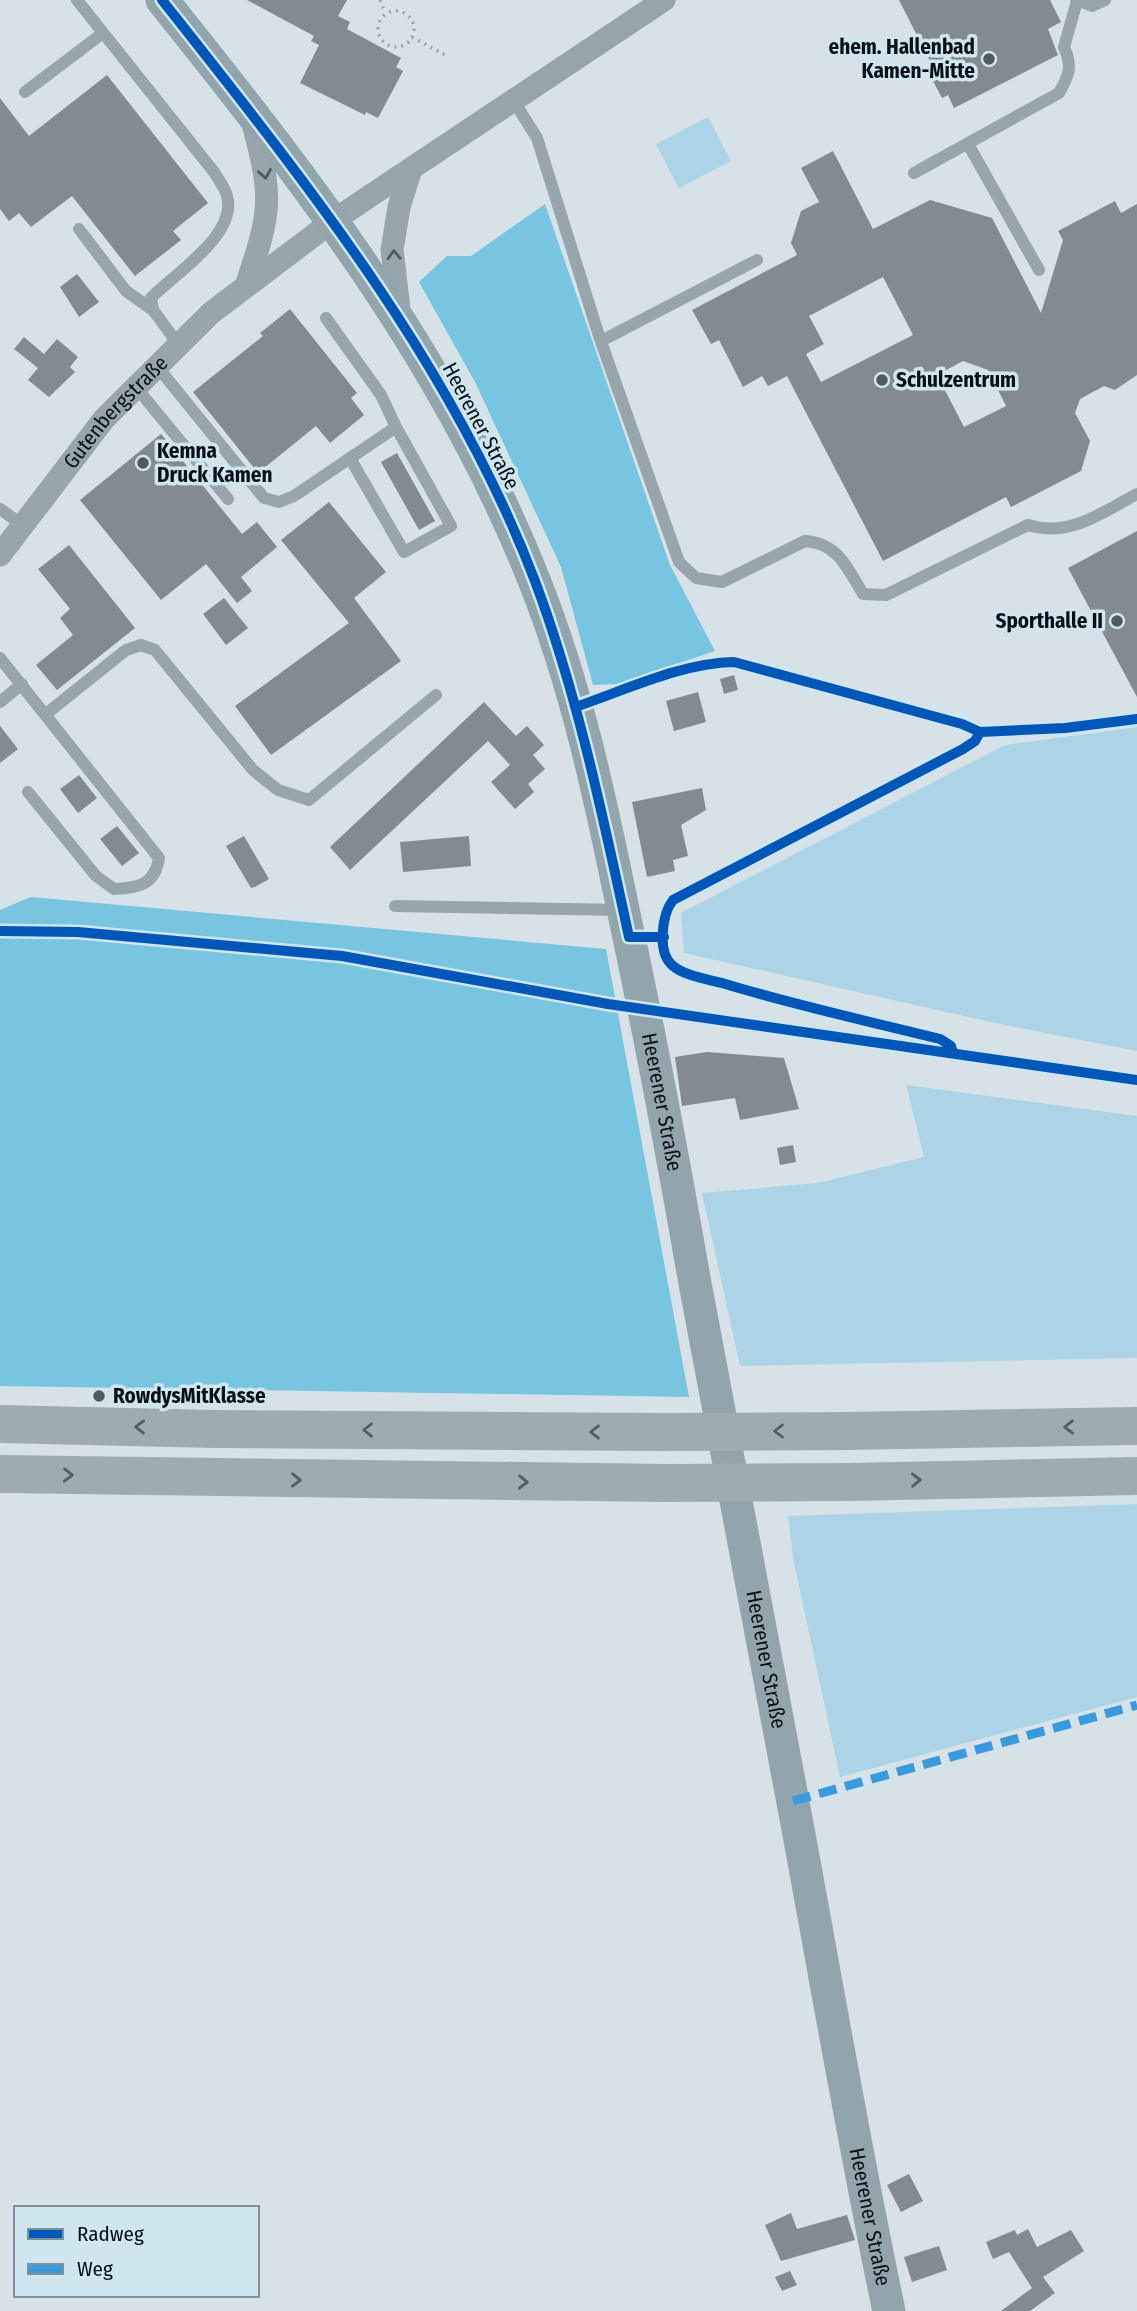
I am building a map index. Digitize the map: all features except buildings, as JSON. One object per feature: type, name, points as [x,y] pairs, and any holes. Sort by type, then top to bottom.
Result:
[{"type":"highway","points":[[0,1424],[227,1429],[664,1432],[1137,1426]]},
{"type":"highway","points":[[0,1474],[664,1483],[1137,1476]]},
{"type":"main road","name":"Heerener Straße","points":[[162,0],[334,220],[401,323],[472,445],[533,578],[575,707],[601,807],[657,1068],[884,2309]]},
{"type":"street","name":"Gutenbergstraße","points":[[0,555],[21,524],[104,419],[178,344],[247,283],[334,220],[664,0]]},
{"type":"street","points":[[247,283],[265,227],[269,200],[266,172],[249,108]]},
{"type":"street","points":[[401,323],[392,250],[399,207],[411,169]]},
{"type":"lane","points":[[77,0],[214,172],[228,197],[227,213],[212,244],[151,298],[153,310]]},
{"type":"lane","points":[[915,173],[1059,93],[1070,73],[1071,63],[1064,47],[1076,0],[1092,6],[1105,0]]},
{"type":"lane","points":[[25,92],[103,33]]},
{"type":"lane","points":[[513,100],[537,138],[601,341],[679,562],[696,578],[723,582],[805,541],[820,542],[840,555],[863,594],[886,595],[1028,524],[1044,530],[1070,529],[1137,494]]},
{"type":"lane","points":[[968,144],[1039,270]]},
{"type":"lane","points":[[79,229],[126,291],[153,310],[178,344]]},
{"type":"lane","points":[[601,341],[757,260]]},
{"type":"lane","points":[[326,318],[369,376],[451,526],[404,552],[350,458]]},
{"type":"lane","points":[[156,365],[264,498],[279,502],[294,496],[396,427]]},
{"type":"lane","points":[[135,386],[228,499]]},
{"type":"lane","points":[[0,509],[21,524]]},
{"type":"lane","points":[[46,714],[126,650],[141,645],[155,650],[253,770],[278,790],[309,800],[436,695]]},
{"type":"lane","points":[[0,658],[159,858],[152,879],[139,887],[114,889],[96,876],[28,792]]},
{"type":"lane","points":[[0,702],[22,684]]},
{"type":"lane","points":[[396,906],[623,910]]},
{"type":"path","points":[[380,0],[385,13]]},
{"type":"path","points":[[400,10],[412,18],[415,33],[407,45],[393,48],[381,40],[377,25],[385,13],[400,10]]},
{"type":"path","points":[[412,37],[445,55]]},
{"type":"shaded area","points":[[708,117],[731,161],[679,188],[656,144]]},
{"type":"shaded area","points":[[545,204],[670,565],[715,651],[617,684],[593,685],[561,567],[475,382],[419,282],[447,256],[471,256]]},
{"type":"shaded area","points":[[1137,727],[1137,1051],[995,1023],[684,953],[681,913],[1005,745]]},
{"type":"shaded area","points":[[31,897],[606,949],[689,1397],[0,1386],[0,910]]},
{"type":"shaded area","points":[[906,1085],[1137,1116],[1137,1358],[740,1366],[702,1193],[818,1183],[924,1157]]},
{"type":"shaded area","points":[[1137,1504],[1137,1697],[840,1777],[793,1558],[788,1516]]},
{"type":"marked path","points":[[793,1801],[1137,1705]]},
{"type":"cycle path","points":[[162,0],[321,206],[418,349],[462,424],[501,501],[550,624],[577,713],[629,937],[664,937]]},
{"type":"cycle path","points":[[575,707],[674,672],[734,662],[962,724],[980,732]]},
{"type":"cycle path","points":[[953,1053],[951,1046],[940,1039],[803,1006],[683,972],[672,965],[664,951],[664,923],[669,906],[673,900],[963,749],[975,741],[980,732],[1065,728],[1137,719]]},
{"type":"cycle path","points":[[0,931],[78,932],[342,956],[608,1004],[1137,1080]]},
{"type":"place","name":"ehem. Hallenbad Kamen-Mitte","points":[[989,59]]},
{"type":"place","name":"Schulzentrum","points":[[882,380]]},
{"type":"place","name":"Kemna Druck Kamen","points":[[143,463]]},
{"type":"place","name":"Sporthalle II","points":[[1117,621]]},
{"type":"place","name":"RowdysMitKlasse","points":[[99,1396]]}]
